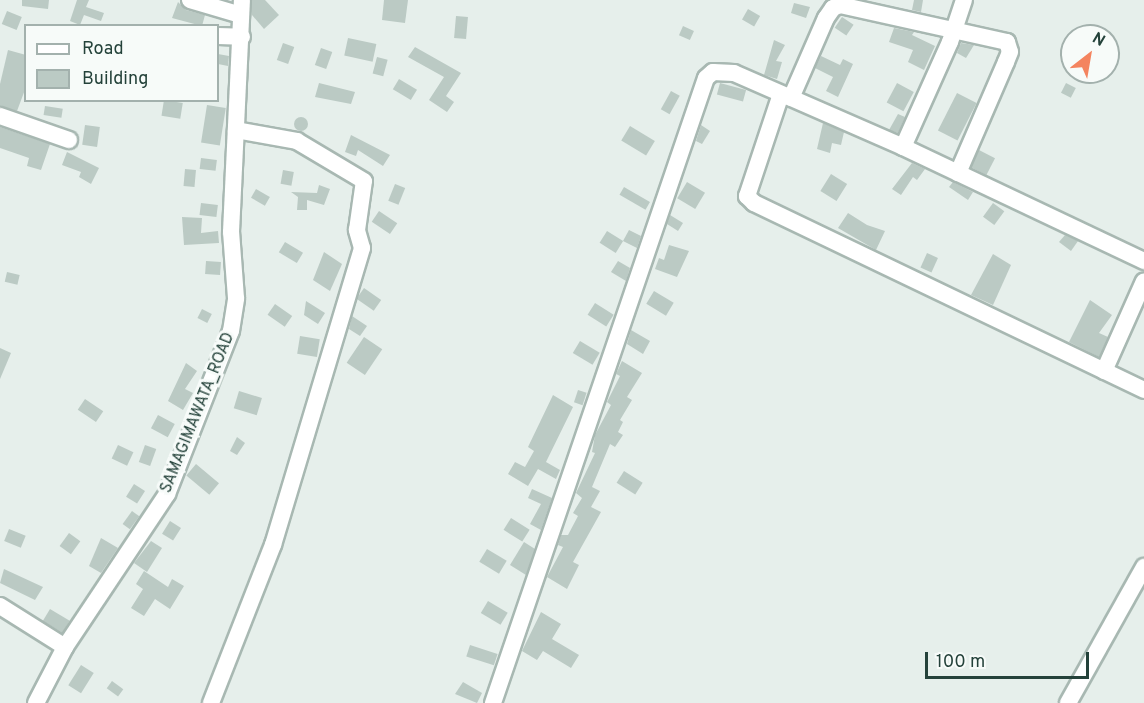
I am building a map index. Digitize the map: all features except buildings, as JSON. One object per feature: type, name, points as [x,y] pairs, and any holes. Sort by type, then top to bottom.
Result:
[{"type":"street","points":[[190,0],[242,7]]},
{"type":"street","points":[[903,147],[954,29],[964,0]]},
{"type":"street","points":[[958,173],[1010,52],[1007,42],[954,29],[898,21],[840,5],[832,8],[786,96],[747,196],[754,203],[1144,390]]},
{"type":"street","name":"SAMAGIMAWATA_ROAD","points":[[36,703],[65,647],[167,494],[231,331],[236,298],[231,232],[242,7]]},
{"type":"street","points":[[219,36],[242,37]]},
{"type":"street","points":[[493,703],[706,78],[713,72],[734,73],[903,147],[1144,261]]},
{"type":"street","points":[[0,117],[69,140]]},
{"type":"street","points":[[211,703],[273,545],[362,248],[357,230],[364,181],[297,141],[236,130]]},
{"type":"street","points":[[1104,371],[1144,281]]},
{"type":"street","points":[[1068,703],[1144,567]]},
{"type":"street","points":[[0,606],[65,647]]}]
